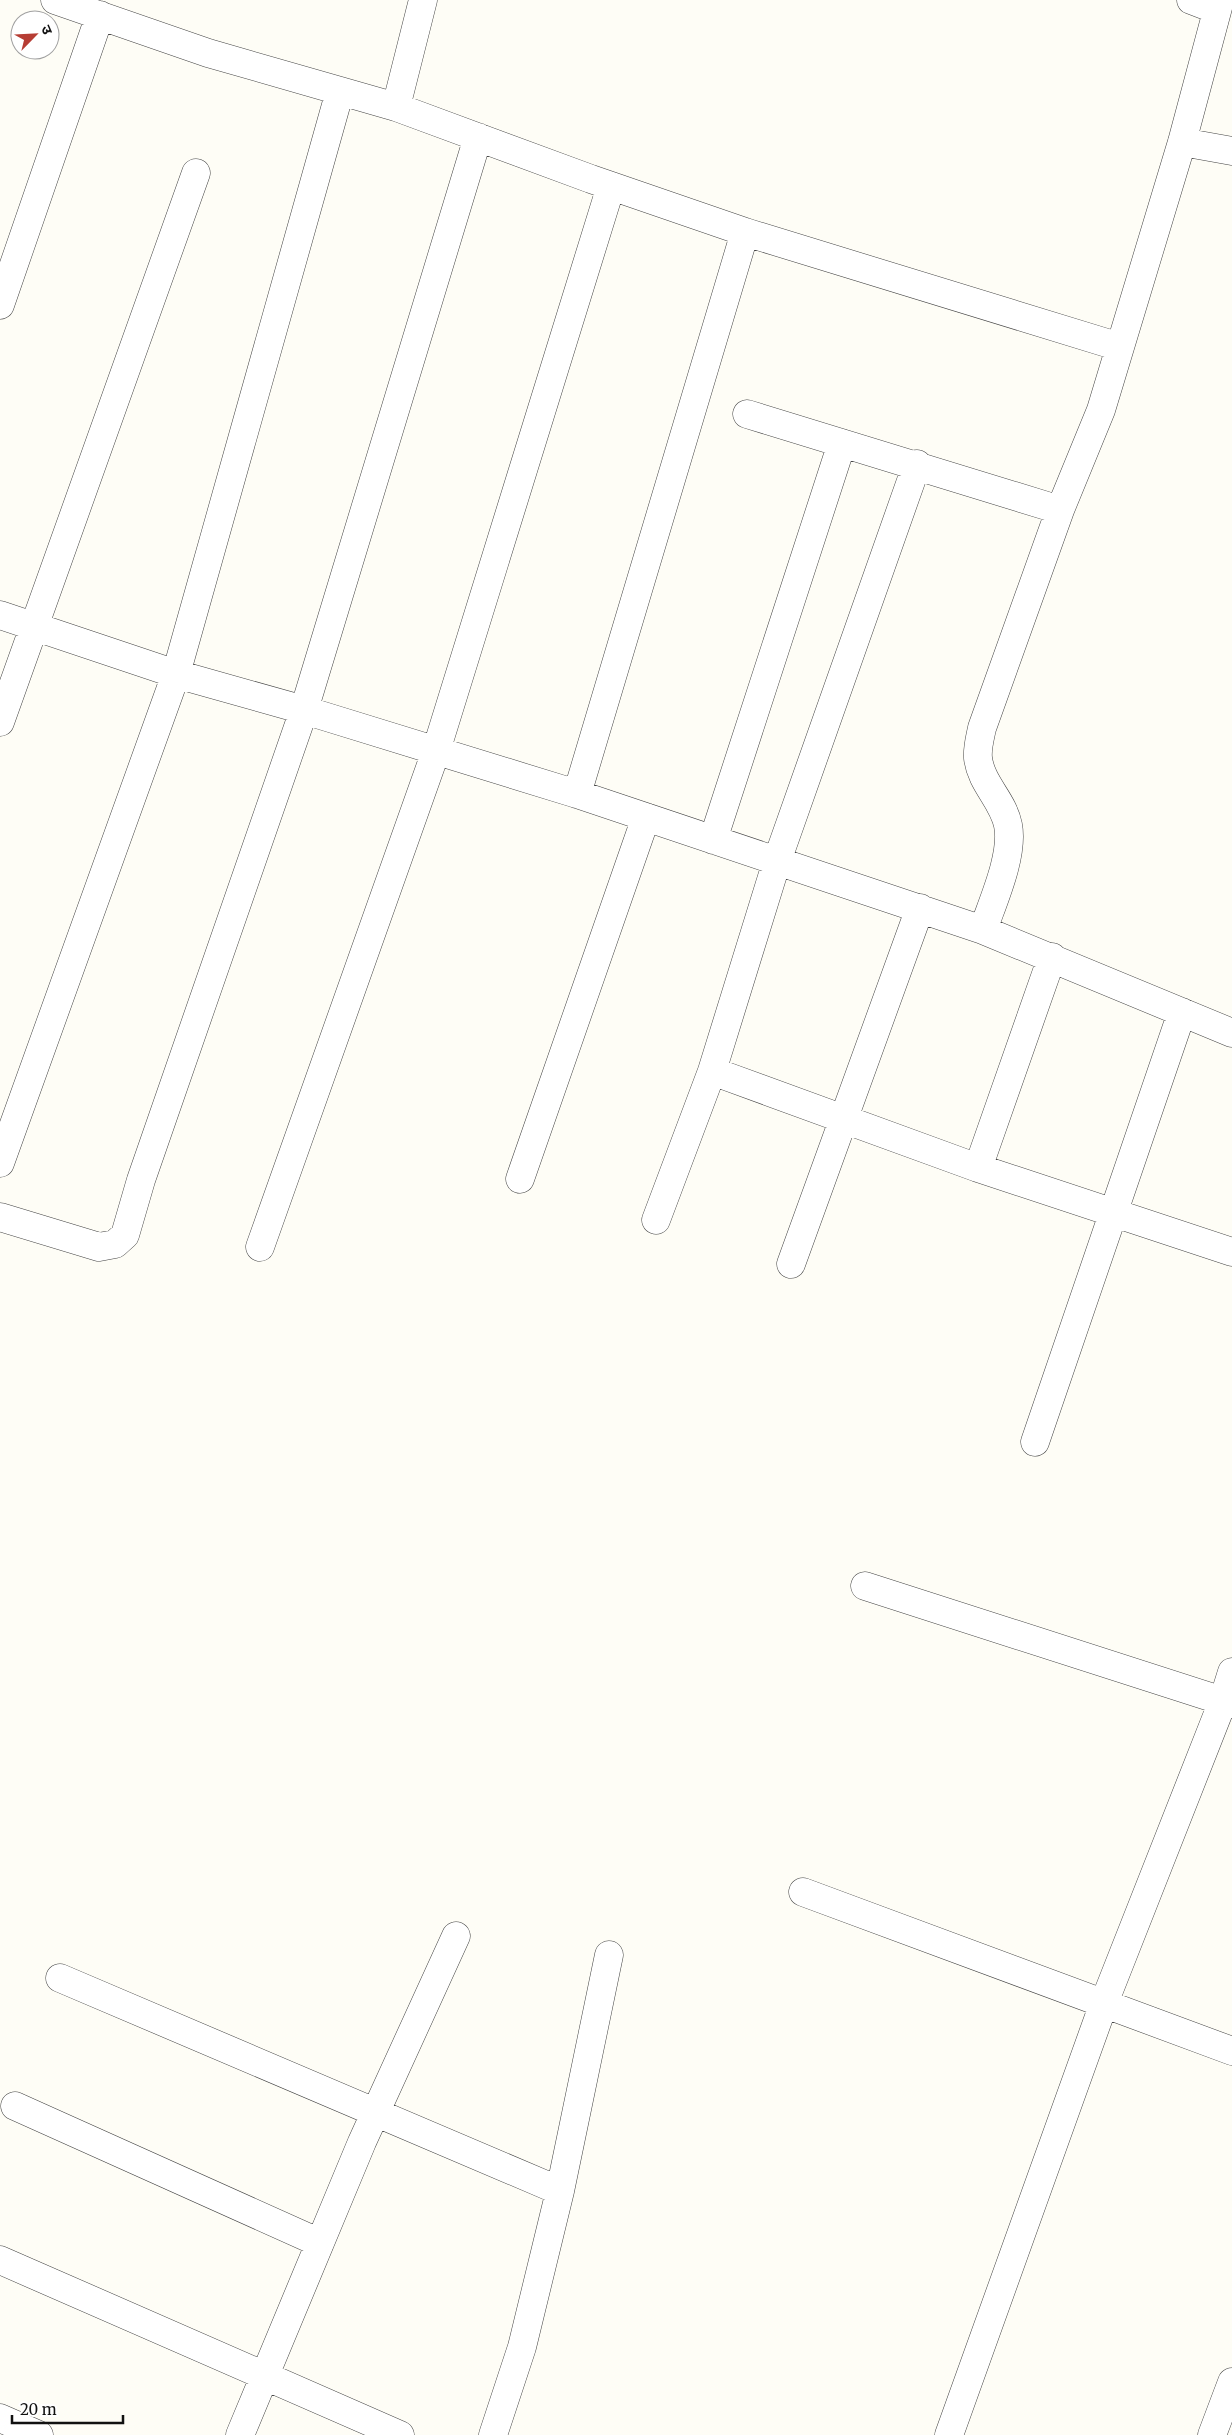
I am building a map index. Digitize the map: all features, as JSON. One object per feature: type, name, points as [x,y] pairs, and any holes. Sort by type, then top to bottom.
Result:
[{"type":"street","points":[[55,0],[208,53],[396,107],[611,186],[745,232],[1120,347]]},
{"type":"street","points":[[396,107],[423,0]]},
{"type":"street","points":[[983,930],[1004,868],[1009,839],[1008,825],[1004,812],[982,775],[978,759],[982,728],[1060,510],[1101,410],[1182,142],[1218,5],[1191,0]]},
{"type":"street","points":[[0,305],[100,15]]},
{"type":"street","points":[[0,1162],[176,674],[340,91]]},
{"type":"street","points":[[0,1216],[99,1247],[115,1244],[125,1235],[141,1180],[304,710],[478,137]]},
{"type":"street","points":[[1182,142],[1232,152]]},
{"type":"street","points":[[0,722],[196,173]]},
{"type":"street","points":[[260,1248],[436,751],[611,186]]},
{"type":"street","points":[[577,794],[745,232]]},
{"type":"street","points":[[747,414],[917,464],[1060,510]]},
{"type":"street","points":[[713,840],[842,443]]},
{"type":"street","points":[[656,1220],[712,1071],[778,861],[917,464]]},
{"type":"street","points":[[0,615],[176,674],[304,710],[577,794],[920,908],[1052,957],[1232,1033]]},
{"type":"street","points":[[520,1179],[646,817]]},
{"type":"street","points":[[791,1264],[920,908]]},
{"type":"street","points":[[978,1168],[1052,957]]},
{"type":"street","points":[[1035,1442],[1115,1213],[1182,1012]]},
{"type":"street","points":[[712,1071],[978,1168],[1232,1252]]},
{"type":"street","points":[[865,1586],[1227,1703]]},
{"type":"street","points":[[949,2435],[1104,2003],[1227,1703],[1232,1672]]},
{"type":"street","points":[[803,1892],[1232,2051]]},
{"type":"street","points":[[240,2435],[376,2111],[456,1936]]},
{"type":"street","points":[[492,2435],[522,2347],[560,2191],[608,1955]]},
{"type":"street","points":[[60,1978],[560,2191]]},
{"type":"street","points":[[15,2106],[320,2243]]},
{"type":"street","points":[[0,2260],[400,2435]]},
{"type":"street","points":[[1212,2435],[1232,2382]]},
{"type":"street","points":[[0,2418],[38,2435]]}]
